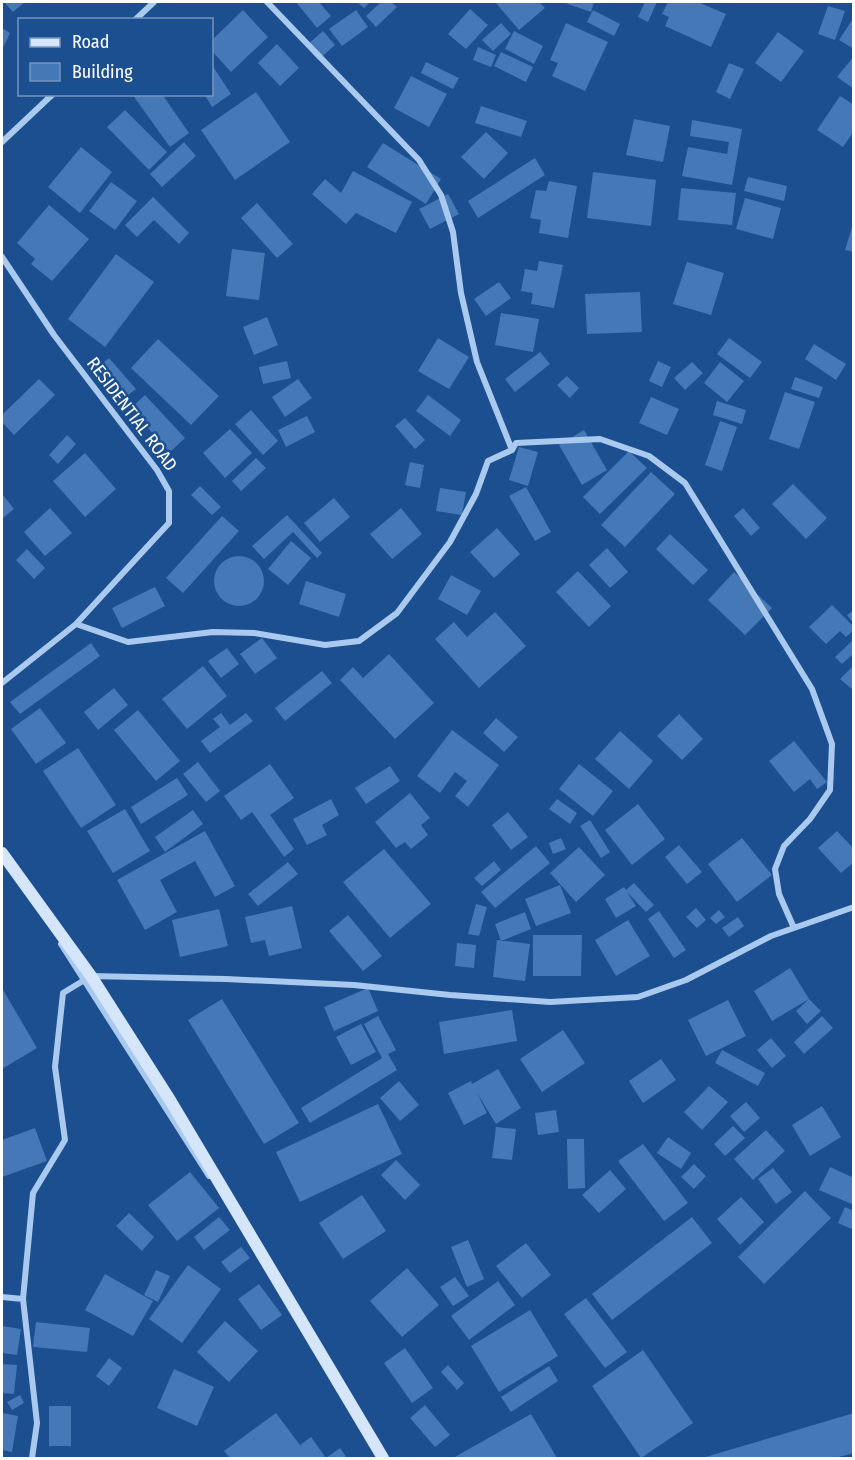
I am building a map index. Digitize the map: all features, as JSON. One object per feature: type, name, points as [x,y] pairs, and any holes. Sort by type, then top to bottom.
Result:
[{"type":"main road","points":[[2,852],[91,976],[170,1100],[383,1458]]},
{"type":"street","points":[[137,18],[154,2]]},
{"type":"street","points":[[267,2],[419,160],[441,195],[453,232],[461,293],[477,363],[512,450]]},
{"type":"street","points":[[2,142],[51,96]]},
{"type":"street","name":"RESIDENTIAL ROAD","points":[[2,257],[54,335],[157,470],[169,491],[169,523],[76,624],[2,683]]},
{"type":"street","points":[[76,624],[128,642],[213,632],[254,633],[325,645],[359,641],[397,613],[450,542],[476,494],[488,461],[512,450],[516,443],[600,439],[649,456],[685,483],[812,689],[832,744],[830,790],[810,819],[784,846],[775,869],[779,894],[794,928]]},
{"type":"street","points":[[14,869],[310,1336]]},
{"type":"street","points":[[32,1458],[37,1423],[23,1299],[33,1193],[65,1140],[55,1067],[63,993],[91,976],[226,978],[550,1002],[638,997],[686,980],[771,936],[854,907]]},
{"type":"street","points":[[2,1297],[23,1299]]},
{"type":"building","points":[[4,2],[25,2],[13,12]]},
{"type":"building","points":[[296,2],[319,2],[331,16],[317,28]]},
{"type":"building","points":[[357,2],[370,2],[364,8]]},
{"type":"building","points":[[381,2],[391,2],[397,7],[376,27],[366,16]]},
{"type":"building","points":[[495,2],[539,2],[545,8],[519,30]]},
{"type":"building","points":[[562,2],[594,2],[591,12]]},
{"type":"building","points":[[645,2],[657,2],[648,22],[638,17]]},
{"type":"building","points":[[668,2],[698,2],[726,14],[711,47],[665,26],[669,17],[662,14]]},
{"type":"building","points":[[828,6],[845,11],[835,40],[818,34]]},
{"type":"building","points":[[470,9],[488,25],[466,49],[448,34]]},
{"type":"building","points":[[243,10],[268,37],[231,72],[213,52],[213,39]]},
{"type":"building","points":[[356,10],[368,27],[342,46],[329,29]]},
{"type":"building","points":[[593,10],[620,24],[614,36],[587,22]]},
{"type":"building","points":[[854,17],[854,49],[839,40]]},
{"type":"building","points":[[501,23],[511,34],[493,51],[482,40]]},
{"type":"building","points":[[566,23],[608,42],[585,91],[552,76],[558,63],[550,60]]},
{"type":"building","points":[[2,28],[10,33],[2,50]]},
{"type":"building","points":[[323,31],[335,45],[318,60],[306,46]]},
{"type":"building","points":[[514,31],[543,46],[534,64],[505,49]]},
{"type":"building","points":[[778,32],[804,51],[781,82],[755,63]]},
{"type":"building","points":[[277,44],[299,68],[280,86],[258,63]]},
{"type":"building","points":[[478,47],[496,55],[491,67],[473,60]]},
{"type":"building","points":[[501,52],[533,67],[526,82],[494,66]]},
{"type":"building","points":[[854,56],[854,89],[837,77]]},
{"type":"building","points":[[426,62],[459,78],[453,89],[421,73]]},
{"type":"building","points":[[729,63],[744,69],[730,99],[716,92]]},
{"type":"building","points":[[213,67],[231,94],[212,107],[205,96],[213,96]]},
{"type":"building","points":[[411,76],[447,94],[429,127],[394,108]]},
{"type":"building","points":[[256,92],[290,142],[235,180],[201,130]]},
{"type":"building","points":[[133,96],[163,96],[189,133],[170,147]]},
{"type":"building","points":[[840,96],[854,105],[854,131],[843,147],[817,130]]},
{"type":"building","points":[[481,106],[527,121],[521,137],[475,123]]},
{"type":"building","points":[[125,110],[167,152],[149,170],[107,127]]},
{"type":"building","points":[[634,119],[670,126],[663,162],[626,155]]},
{"type":"building","points":[[692,120],[742,129],[732,185],[682,176],[688,147],[727,154],[729,142],[690,136]]},
{"type":"building","points":[[486,132],[508,153],[484,179],[461,157]]},
{"type":"building","points":[[184,142],[196,156],[162,187],[150,174]]},
{"type":"building","points":[[383,143],[441,179],[426,204],[367,167]]},
{"type":"building","points":[[81,147],[112,172],[80,213],[48,187]]},
{"type":"building","points":[[535,158],[545,175],[478,218],[468,201]]},
{"type":"building","points":[[353,171],[412,202],[396,233],[356,213],[346,224],[312,194],[325,179],[341,193]]},
{"type":"building","points":[[593,172],[656,180],[651,226],[587,218]]},
{"type":"building","points":[[748,177],[787,186],[784,201],[744,191]]},
{"type":"building","points":[[549,181],[577,186],[568,238],[539,233],[541,220],[530,218],[536,190],[546,191]]},
{"type":"building","points":[[111,182],[137,201],[115,230],[89,211]]},
{"type":"building","points":[[681,188],[736,193],[732,225],[678,220]]},
{"type":"building","points":[[448,194],[459,214],[430,229],[419,209]]},
{"type":"building","points":[[153,197],[189,233],[179,244],[154,220],[137,237],[125,225]]},
{"type":"building","points":[[745,198],[781,208],[773,239],[736,229]]},
{"type":"building","points":[[257,203],[293,244],[277,258],[241,218]]},
{"type":"building","points":[[49,205],[89,239],[52,281],[31,264],[35,259],[17,243]]},
{"type":"building","points":[[854,224],[854,252],[845,250]]},
{"type":"building","points":[[232,249],[265,253],[259,300],[226,296]]},
{"type":"building","points":[[116,254],[154,282],[105,347],[68,319]]},
{"type":"building","points":[[539,261],[563,265],[554,308],[531,304],[533,293],[521,291],[525,269],[537,271]]},
{"type":"building","points":[[687,262],[724,273],[711,315],[673,304]]},
{"type":"building","points":[[499,282],[511,298],[486,316],[474,299]]},
{"type":"building","points":[[640,292],[642,332],[587,334],[585,294]]},
{"type":"building","points":[[501,313],[539,319],[533,352],[495,345]]},
{"type":"building","points":[[267,317],[278,345],[254,355],[243,327]]},
{"type":"building","points":[[438,338],[469,357],[449,389],[418,371]]},
{"type":"building","points":[[729,338],[762,362],[750,378],[717,354]]},
{"type":"building","points":[[158,339],[219,396],[191,425],[131,368]]},
{"type":"building","points":[[814,344],[846,364],[836,380],[805,359]]},
{"type":"building","points":[[540,352],[550,364],[515,392],[505,379]]},
{"type":"building","points":[[109,358],[136,389],[124,398],[98,367]]},
{"type":"building","points":[[287,361],[291,378],[263,384],[259,367]]},
{"type":"building","points":[[658,361],[671,367],[662,387],[649,381]]},
{"type":"building","points":[[692,362],[703,373],[685,390],[674,378]]},
{"type":"building","points":[[720,362],[744,381],[727,402],[704,383]]},
{"type":"building","points":[[567,376],[579,388],[570,398],[557,385]]},
{"type":"building","points":[[795,377],[823,387],[819,398],[791,389]]},
{"type":"building","points":[[39,379],[55,395],[14,435],[2,422],[2,415]]},
{"type":"building","points":[[298,379],[312,398],[285,417],[272,397]]},
{"type":"building","points":[[785,392],[815,402],[799,449],[769,439]]},
{"type":"building","points":[[145,395],[185,438],[170,452],[130,409]]},
{"type":"building","points":[[428,395],[461,420],[450,436],[416,411]]},
{"type":"building","points":[[651,397],[679,409],[667,435],[639,423]]},
{"type":"building","points":[[717,401],[746,410],[742,424],[713,415]]},
{"type":"building","points":[[251,410],[278,441],[263,455],[235,424]]},
{"type":"building","points":[[307,416],[315,432],[286,447],[278,430]]},
{"type":"building","points":[[405,418],[425,440],[415,449],[395,426]]},
{"type":"building","points":[[720,421],[737,427],[722,471],[705,465]]},
{"type":"building","points":[[230,429],[252,453],[225,478],[203,453]]},
{"type":"building","points":[[584,430],[607,470],[582,485],[559,445]]},
{"type":"building","points":[[67,435],[76,444],[58,464],[49,455]]},
{"type":"building","points":[[519,447],[538,452],[528,486],[509,480]]},
{"type":"building","points":[[629,451],[647,468],[600,514],[583,497]]},
{"type":"building","points":[[85,453],[116,489],[85,517],[53,481]]},
{"type":"building","points":[[256,458],[266,468],[241,491],[232,481]]},
{"type":"building","points":[[410,462],[424,465],[420,488],[405,485]]},
{"type":"building","points":[[651,472],[675,494],[625,547],[601,525]]},
{"type":"building","points":[[793,484],[827,518],[806,539],[772,504]]},
{"type":"building","points":[[200,486],[221,507],[212,515],[191,495]]},
{"type":"building","points":[[526,487],[551,532],[535,541],[509,496]]},
{"type":"building","points":[[440,488],[466,492],[462,515],[436,511]]},
{"type":"building","points":[[2,494],[14,509],[2,519]]},
{"type":"building","points":[[334,498],[350,517],[320,542],[304,523]]},
{"type":"building","points":[[50,508],[72,533],[45,556],[24,532]]},
{"type":"building","points":[[401,508],[422,534],[392,559],[370,534]]},
{"type":"building","points":[[743,508],[760,528],[751,536],[734,516]]},
{"type":"building","points":[[287,515],[322,553],[317,558],[293,532],[264,559],[252,546]]},
{"type":"building","points":[[222,516],[239,531],[183,593],[166,578]]},
{"type":"building","points":[[497,528],[520,554],[494,578],[470,552]]},
{"type":"building","points":[[670,534],[708,570],[693,585],[656,549]]},
{"type":"building","points":[[291,541],[311,558],[288,585],[268,569]]},
{"type":"building","points":[[607,548],[628,572],[610,588],[589,565]]},
{"type":"building","points":[[27,549],[45,568],[34,579],[16,560]]},
{"type":"building","points":[[239,556],[248,558],[259,567],[264,581],[262,590],[253,601],[239,606],[230,604],[219,595],[214,581],[216,572],[225,561]]},
{"type":"building","points":[[578,571],[611,606],[589,627],[556,592]]},
{"type":"building","points":[[734,572],[772,608],[745,635],[708,600]]},
{"type":"building","points":[[451,575],[481,591],[467,615],[438,599]]},
{"type":"building","points":[[306,581],[346,594],[339,617],[299,604]]},
{"type":"building","points":[[155,587],[165,606],[122,628],[112,608]]},
{"type":"building","points":[[832,605],[854,627],[854,630],[846,637],[840,631],[826,644],[809,627]]},
{"type":"building","points":[[854,610],[854,624],[847,615]]},
{"type":"building","points":[[495,612],[526,646],[479,688],[435,639],[454,622],[467,637]]},
{"type":"building","points":[[262,638],[277,658],[255,674],[240,654]]},
{"type":"building","points":[[854,639],[854,653],[842,664],[835,657]]},
{"type":"building","points":[[91,643],[100,656],[20,714],[10,702]]},
{"type":"building","points":[[227,648],[239,664],[221,678],[208,661]]},
{"type":"building","points":[[389,654],[434,703],[395,739],[340,680],[353,667],[363,678]]},
{"type":"building","points":[[854,665],[854,691],[840,679]]},
{"type":"building","points":[[203,666],[227,696],[187,729],[162,699]]},
{"type":"building","points":[[322,671],[332,683],[285,721],[275,708]]},
{"type":"building","points":[[114,688],[128,705],[98,730],[84,712]]},
{"type":"building","points":[[40,708],[66,743],[36,764],[11,729]]},
{"type":"building","points":[[138,710],[180,761],[156,781],[114,730]]},
{"type":"building","points":[[221,713],[230,725],[246,713],[253,721],[210,753],[201,741],[220,727],[213,719]]},
{"type":"building","points":[[679,714],[703,739],[682,760],[657,736]]},
{"type":"building","points":[[496,718],[518,737],[504,752],[483,733]]},
{"type":"building","points":[[452,730],[499,765],[468,807],[455,796],[467,781],[455,772],[440,793],[417,776]]},
{"type":"building","points":[[620,731],[653,761],[629,789],[595,759]]},
{"type":"building","points":[[794,741],[827,782],[817,789],[810,779],[794,792],[769,761]]},
{"type":"building","points":[[78,748],[116,805],[81,828],[43,771]]},
{"type":"building","points":[[198,762],[220,791],[206,802],[183,774]]},
{"type":"building","points":[[270,764],[294,798],[270,815],[294,849],[284,857],[252,812],[241,820],[224,796]]},
{"type":"building","points":[[579,764],[613,791],[593,816],[559,789]]},
{"type":"building","points":[[390,766],[400,781],[366,804],[355,788]]},
{"type":"building","points":[[177,778],[188,795],[141,824],[131,807]]},
{"type":"building","points":[[410,793],[430,818],[421,825],[428,835],[411,849],[405,842],[396,848],[375,822]]},
{"type":"building","points":[[331,799],[339,815],[322,825],[327,835],[307,845],[293,819]]},
{"type":"building","points":[[557,799],[577,813],[570,824],[549,809]]},
{"type":"building","points":[[638,804],[665,839],[632,865],[605,830]]},
{"type":"building","points":[[125,809],[150,851],[113,873],[87,831]]},
{"type":"building","points":[[193,810],[203,824],[165,852],[155,837]]},
{"type":"building","points":[[508,812],[528,837],[511,850],[492,825]]},
{"type":"building","points":[[590,820],[610,852],[601,858],[580,826]]},
{"type":"building","points":[[205,831],[235,886],[215,897],[195,861],[160,880],[177,912],[145,930],[117,880]]},
{"type":"building","points":[[837,831],[854,849],[854,862],[841,873],[818,848]]},
{"type":"building","points":[[561,838],[566,849],[553,854],[549,843]]},
{"type":"building","points":[[742,838],[772,875],[737,902],[708,864]]},
{"type":"building","points":[[679,845],[702,872],[687,884],[665,857]]},
{"type":"building","points":[[536,846],[550,863],[495,908],[481,892]]},
{"type":"building","points":[[579,847],[605,875],[576,902],[550,873]]},
{"type":"building","points":[[384,849],[431,904],[390,938],[343,882]]},
{"type":"building","points":[[494,861],[501,870],[482,886],[474,878]]},
{"type":"building","points":[[288,862],[298,874],[258,906],[248,894]]},
{"type":"building","points":[[634,883],[654,905],[646,912],[627,892],[636,906],[616,918],[605,899],[624,887],[626,890]]},
{"type":"building","points":[[560,885],[571,913],[536,926],[525,899]]},
{"type":"building","points":[[476,904],[487,907],[479,936],[468,934]]},
{"type":"building","points":[[292,906],[302,948],[269,956],[265,940],[251,943],[245,917]]},
{"type":"building","points":[[696,908],[706,920],[697,928],[686,917]]},
{"type":"building","points":[[219,909],[228,946],[180,957],[172,920]]},
{"type":"building","points":[[719,910],[725,917],[716,924],[710,918]]},
{"type":"building","points":[[659,911],[686,950],[674,958],[648,919]]},
{"type":"building","points":[[525,912],[531,929],[501,941],[495,924]]},
{"type":"building","points":[[348,915],[382,956],[363,971],[329,931]]},
{"type":"building","points":[[738,917],[744,926],[729,937],[722,928]]},
{"type":"building","points":[[628,920],[650,956],[616,976],[595,940]]},
{"type":"building","points":[[533,935],[582,935],[581,976],[533,976]]},
{"type":"building","points":[[497,940],[530,944],[525,981],[493,977]]},
{"type":"building","points":[[457,943],[476,945],[474,968],[455,966]]},
{"type":"building","points":[[790,968],[809,999],[772,1021],[754,991]]},
{"type":"building","points":[[2,988],[37,1048],[2,1069]]},
{"type":"building","points":[[368,988],[378,1011],[334,1031],[324,1007]]},
{"type":"building","points":[[222,999],[299,1123],[264,1144],[188,1020]]},
{"type":"building","points":[[809,999],[821,1011],[807,1024],[796,1011]]},
{"type":"building","points":[[728,1000],[746,1036],[706,1056],[688,1020]]},
{"type":"building","points":[[512,1010],[517,1041],[444,1054],[439,1022]]},
{"type":"building","points":[[378,1016],[396,1050],[388,1054],[397,1070],[310,1123],[301,1108],[382,1058],[364,1024]]},
{"type":"building","points":[[822,1016],[833,1028],[804,1054],[794,1042]]},
{"type":"building","points":[[361,1024],[376,1052],[351,1065],[336,1037]]},
{"type":"building","points":[[563,1030],[585,1063],[542,1092],[520,1059]]},
{"type":"building","points":[[771,1038],[786,1056],[772,1068],[757,1050]]},
{"type":"building","points":[[722,1050],[765,1073],[758,1086],[715,1063]]},
{"type":"building","points":[[661,1059],[676,1080],[643,1103],[629,1081]]},
{"type":"building","points":[[498,1069],[521,1108],[496,1124],[477,1093],[487,1113],[464,1125],[448,1093],[471,1081],[472,1084]]},
{"type":"building","points":[[399,1081],[419,1105],[400,1121],[380,1098]]},
{"type":"building","points":[[709,1086],[728,1102],[702,1130],[684,1112]]},
{"type":"building","points":[[746,1102],[760,1118],[744,1132],[730,1116]]},
{"type":"building","points":[[378,1104],[402,1154],[300,1202],[276,1152]]},
{"type":"building","points":[[822,1106],[841,1137],[810,1156],[792,1125]]},
{"type":"building","points":[[556,1110],[559,1132],[538,1135],[535,1113]]},
{"type":"building","points":[[733,1126],[745,1138],[725,1156],[714,1144]]},
{"type":"building","points":[[496,1127],[516,1129],[512,1160],[492,1158]]},
{"type":"building","points":[[35,1128],[47,1161],[2,1177],[2,1140]]},
{"type":"building","points":[[766,1130],[785,1151],[753,1180],[734,1159]]},
{"type":"building","points":[[668,1137],[691,1153],[681,1169],[657,1153]]},
{"type":"building","points":[[567,1139],[584,1139],[585,1188],[568,1189]]},
{"type":"building","points":[[643,1144],[688,1203],[664,1221],[618,1161]]},
{"type":"building","points":[[396,1160],[420,1185],[405,1200],[381,1175]]},
{"type":"building","points":[[694,1164],[706,1176],[694,1189],[681,1177]]},
{"type":"building","points":[[830,1167],[854,1178],[854,1205],[819,1190]]},
{"type":"building","points":[[773,1168],[792,1192],[776,1204],[758,1179]]},
{"type":"building","points":[[610,1170],[626,1189],[599,1213],[582,1195]]},
{"type":"building","points":[[190,1172],[219,1208],[177,1241],[148,1205]]},
{"type":"building","points":[[805,1191],[831,1218],[764,1284],[738,1257]]},
{"type":"building","points":[[362,1195],[386,1231],[343,1259],[319,1223]]},
{"type":"building","points":[[741,1197],[764,1222],[740,1245],[717,1219]]},
{"type":"building","points":[[845,1207],[854,1211],[854,1230],[838,1223]]},
{"type":"building","points":[[129,1213],[154,1237],[142,1251],[116,1226]]},
{"type":"building","points":[[219,1217],[230,1230],[204,1250],[194,1237]]},
{"type":"building","points":[[692,1217],[712,1243],[612,1320],[592,1294]]},
{"type":"building","points":[[468,1240],[484,1279],[467,1287],[451,1247]]},
{"type":"building","points":[[526,1243],[551,1275],[522,1298],[496,1266]]},
{"type":"building","points":[[241,1247],[250,1258],[230,1273],[221,1262]]},
{"type":"building","points":[[188,1265],[221,1289],[182,1343],[149,1319]]},
{"type":"building","points":[[407,1268],[439,1305],[402,1337],[370,1301]]},
{"type":"building","points":[[156,1270],[170,1276],[158,1302],[144,1295]]},
{"type":"building","points":[[105,1274],[153,1301],[133,1336],[85,1310]]},
{"type":"building","points":[[455,1277],[469,1296],[453,1306],[440,1287]]},
{"type":"building","points":[[498,1281],[515,1305],[469,1340],[451,1316]]},
{"type":"building","points":[[259,1284],[282,1315],[261,1330],[238,1299]]},
{"type":"building","points":[[586,1298],[627,1352],[605,1368],[564,1314]]},
{"type":"building","points":[[530,1310],[558,1356],[499,1392],[471,1346]]},
{"type":"building","points":[[225,1321],[258,1351],[229,1382],[197,1352]]},
{"type":"building","points":[[36,1322],[90,1328],[87,1352],[33,1347]]},
{"type":"building","points":[[2,1326],[21,1329],[17,1355],[2,1353]]},
{"type":"building","points":[[405,1348],[433,1388],[412,1403],[384,1363]]},
{"type":"building","points":[[643,1350],[693,1423],[641,1458],[592,1386]]},
{"type":"building","points":[[109,1358],[122,1368],[109,1386],[96,1376]]},
{"type":"building","points":[[2,1364],[17,1365],[14,1394],[2,1393]]},
{"type":"building","points":[[448,1365],[464,1383],[457,1390],[441,1372]]},
{"type":"building","points":[[549,1366],[558,1381],[511,1412],[501,1397]]},
{"type":"building","points":[[174,1369],[214,1387],[197,1426],[157,1408]]},
{"type":"building","points":[[20,1395],[24,1403],[12,1410],[7,1402]]},
{"type":"building","points":[[425,1405],[450,1435],[435,1447],[410,1418]]},
{"type":"building","points":[[49,1406],[71,1406],[71,1446],[49,1446]]},
{"type":"building","points":[[2,1413],[18,1416],[12,1452],[2,1450]]},
{"type":"building","points":[[276,1413],[300,1445],[311,1437],[326,1458],[230,1458],[224,1451]]},
{"type":"building","points":[[854,1413],[854,1453],[835,1458],[702,1458]]},
{"type":"building","points":[[531,1414],[557,1458],[453,1458]]},
{"type":"building","points":[[340,1448],[347,1458],[326,1458]]}]
